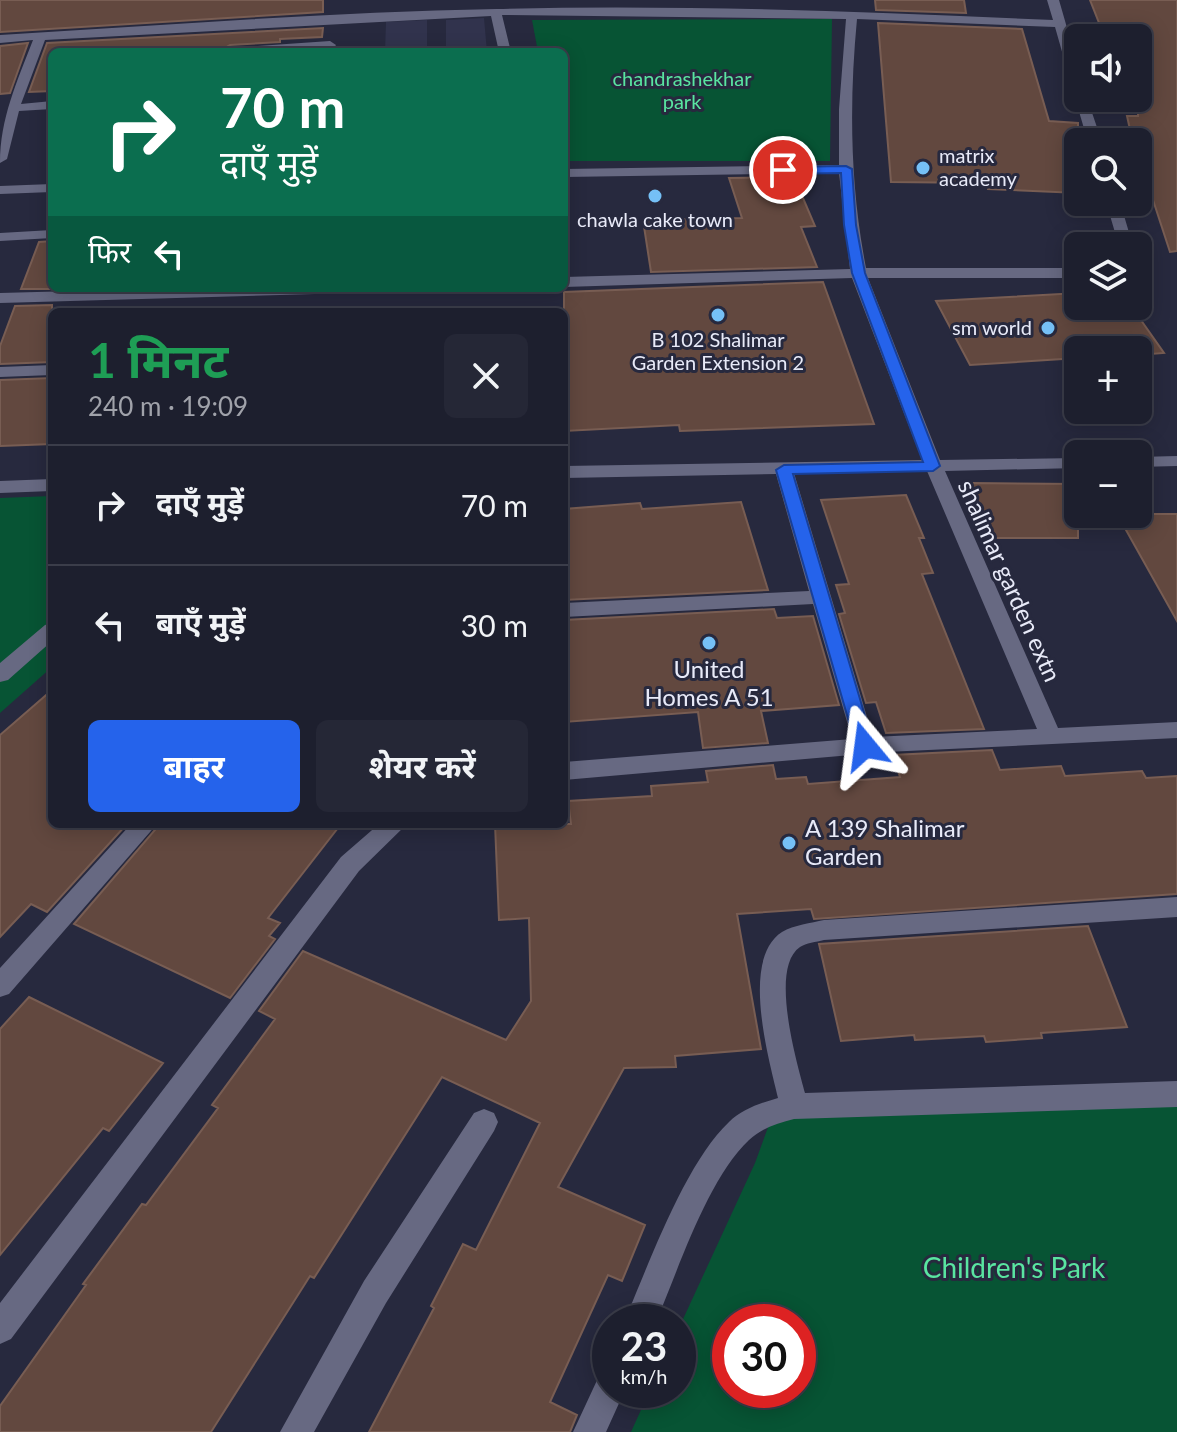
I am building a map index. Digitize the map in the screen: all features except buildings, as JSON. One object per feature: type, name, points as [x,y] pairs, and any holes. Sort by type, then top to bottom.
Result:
[{"type":"street","points":[[1053,0],[1064,38]]},
{"type":"street","points":[[0,39],[336,13],[722,11],[1060,24]]},
{"type":"street","points":[[496,12],[504,48]]},
{"type":"street","points":[[330,48],[336,13]]},
{"type":"street","name":"shalimar garden extn","points":[[852,14],[847,53],[846,169],[850,225],[859,273],[933,466],[1051,736]]},
{"type":"street","points":[[0,159],[13,108],[35,65],[41,36]]},
{"type":"street","points":[[13,108],[48,105]]},
{"type":"street","points":[[568,173],[846,169]]},
{"type":"street","points":[[0,190],[48,188]]},
{"type":"street","points":[[0,237],[48,234]]},
{"type":"street","points":[[568,282],[859,273],[1064,273]]},
{"type":"street","points":[[0,298],[202,292]]},
{"type":"street","points":[[0,372],[48,370]]},
{"type":"street","points":[[1152,462],[1177,461]]},
{"type":"street","points":[[568,472],[1064,463]]},
{"type":"street","points":[[784,470],[865,746]]},
{"type":"street","points":[[0,487],[48,485]]},
{"type":"street","points":[[568,610],[822,597]]},
{"type":"street","points":[[0,675],[48,633]]},
{"type":"street","points":[[568,771],[865,746],[1177,730]]},
{"type":"street","points":[[0,986],[141,828]]},
{"type":"street","points":[[0,1328],[350,864],[390,828]]},
{"type":"street","points":[[794,1106],[779,1036],[772,982],[777,958],[789,941],[837,929],[1177,907]]},
{"type":"street","points":[[648,1304],[711,1169],[736,1133],[759,1116],[794,1106],[1177,1094]]},
{"type":"street","points":[[296,1432],[375,1292],[484,1122]]},
{"type":"street","points":[[589,1432],[600,1408]]},
{"type":"shaded area","points":[[484,18],[487,48],[446,48],[446,20]]},
{"type":"shaded area","points":[[427,20],[427,48],[385,48],[386,22]]},
{"type":"green space","name":"chandrashekhar park","points":[[832,19],[830,161],[568,161],[568,48],[537,48],[532,20]]},
{"type":"green space","points":[[48,496],[48,671],[0,713],[0,498]]},
{"type":"green space","name":"Children's Park","points":[[1177,1098],[1177,1432],[631,1432],[642,1408],[696,1408],[696,1304],[690,1304],[755,1163],[771,1119]]},
{"type":"place","name":"matrix academy","points":[[923,168]]},
{"type":"place","name":"chawla cake town","points":[[655,196]]},
{"type":"place","name":"B 102 Shalimar Garden Extension 2","points":[[718,315]]},
{"type":"place","name":"sm world","points":[[1048,328]]},
{"type":"place","name":"United Homes A 51","points":[[709,643]]},
{"type":"place","name":"A 139 Shalimar Garden","points":[[789,843]]},
{"type":"route","points":[[783,170],[846,169],[850,225],[859,273],[933,466],[784,470],[865,746]]}]
